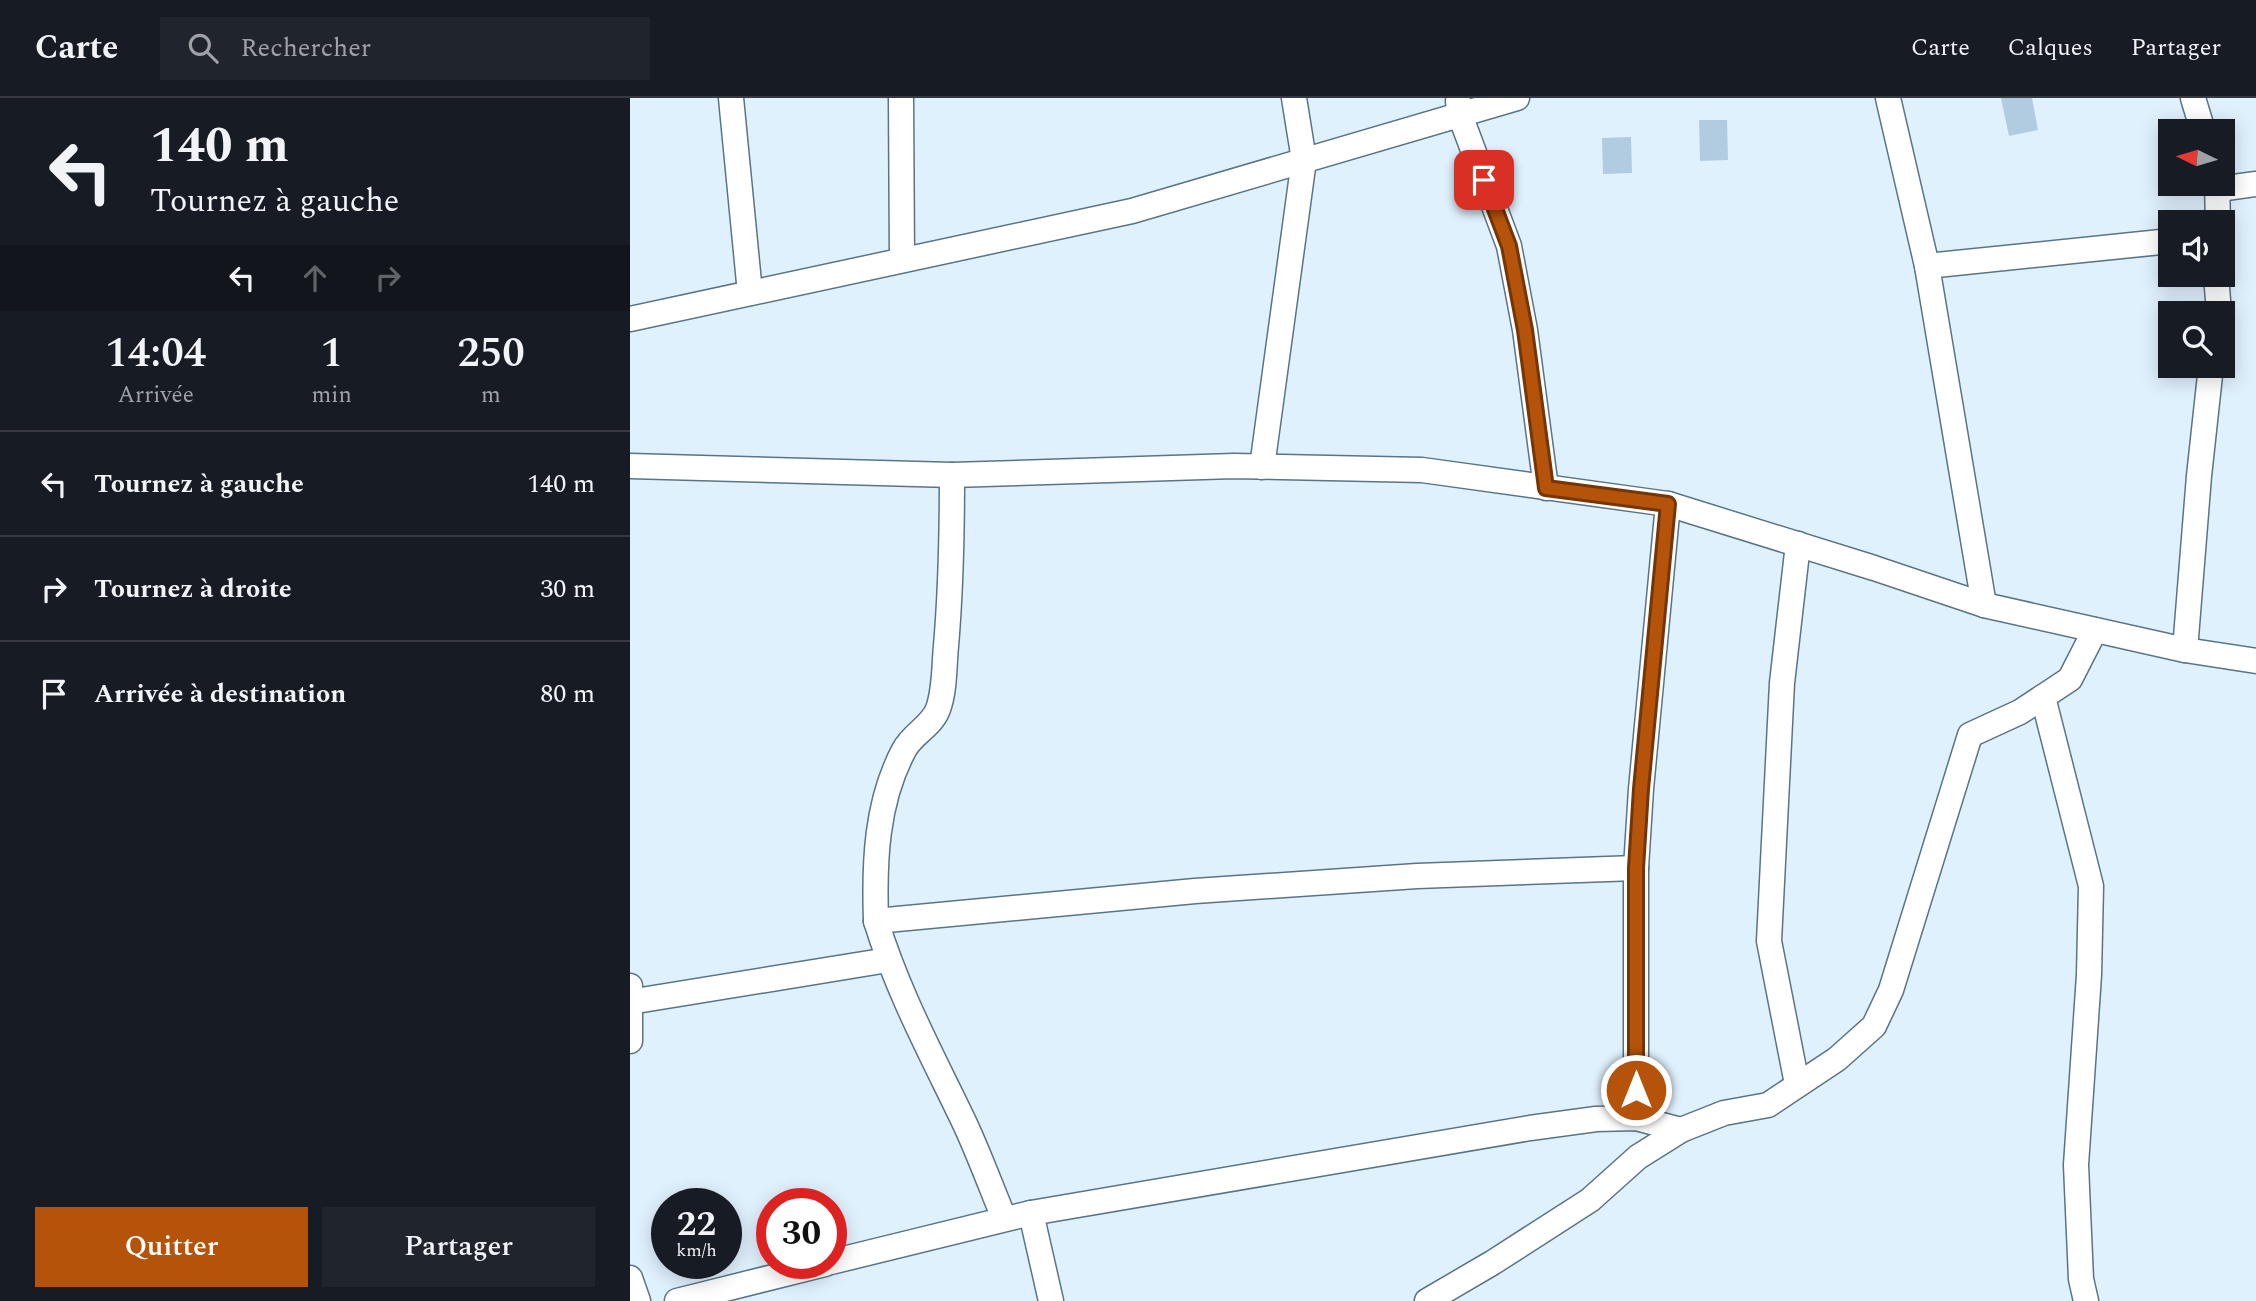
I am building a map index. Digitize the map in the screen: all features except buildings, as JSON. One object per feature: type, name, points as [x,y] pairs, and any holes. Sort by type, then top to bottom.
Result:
[{"type":"street","points":[[731,98],[750,293]]},
{"type":"street","points":[[901,98],[902,260]]},
{"type":"street","points":[[1262,467],[1304,160],[1294,98]]},
{"type":"street","points":[[630,319],[1132,211],[1304,160],[1459,106],[1517,98]]},
{"type":"street","points":[[1888,98],[1927,266],[1984,605]]},
{"type":"street","points":[[2193,98],[2199,119]]},
{"type":"street","points":[[1459,106],[1509,246],[1525,330],[1546,488]]},
{"type":"street","points":[[2235,186],[2256,184]]},
{"type":"street","points":[[1927,266],[2158,242]]},
{"type":"street","points":[[2185,650],[2196,502],[2210,378]]},
{"type":"street","points":[[630,466],[952,475],[1234,466],[1422,470],[1668,504],[1984,605],[2185,650],[2256,661]]},
{"type":"street","points":[[952,475],[952,575],[943,688],[938,711],[908,742],[895,766],[881,818],[875,877],[876,922],[888,960],[966,1126],[1004,1218]]},
{"type":"street","points":[[1636,1118],[1636,868],[1668,504]]},
{"type":"street","points":[[1797,1084],[1769,941],[1782,683],[1798,544]]},
{"type":"street","points":[[1427,1301],[1590,1200],[1637,1157],[1681,1130],[1724,1114],[1768,1105],[1837,1059],[1874,1026],[1891,990],[1970,734],[2020,712],[2070,679],[2095,630]]},
{"type":"street","points":[[2043,697],[2091,886],[2089,975],[2076,1165],[2081,1279],[2086,1301]]},
{"type":"street","points":[[876,922],[1209,890],[1417,876],[1636,868]]},
{"type":"street","points":[[630,1002],[888,960]]},
{"type":"street","points":[[630,985],[630,1041]]},
{"type":"street","points":[[847,1258],[1004,1218],[1530,1128],[1596,1119],[1636,1118],[1681,1130]]},
{"type":"street","points":[[1031,1213],[1051,1301]]},
{"type":"street","points":[[630,1279],[638,1301]]},
{"type":"street","points":[[677,1301],[765,1279]]},
{"type":"route","points":[[1484,180],[1509,246],[1525,330],[1546,488],[1668,504],[1636,868],[1636,1090]]}]
